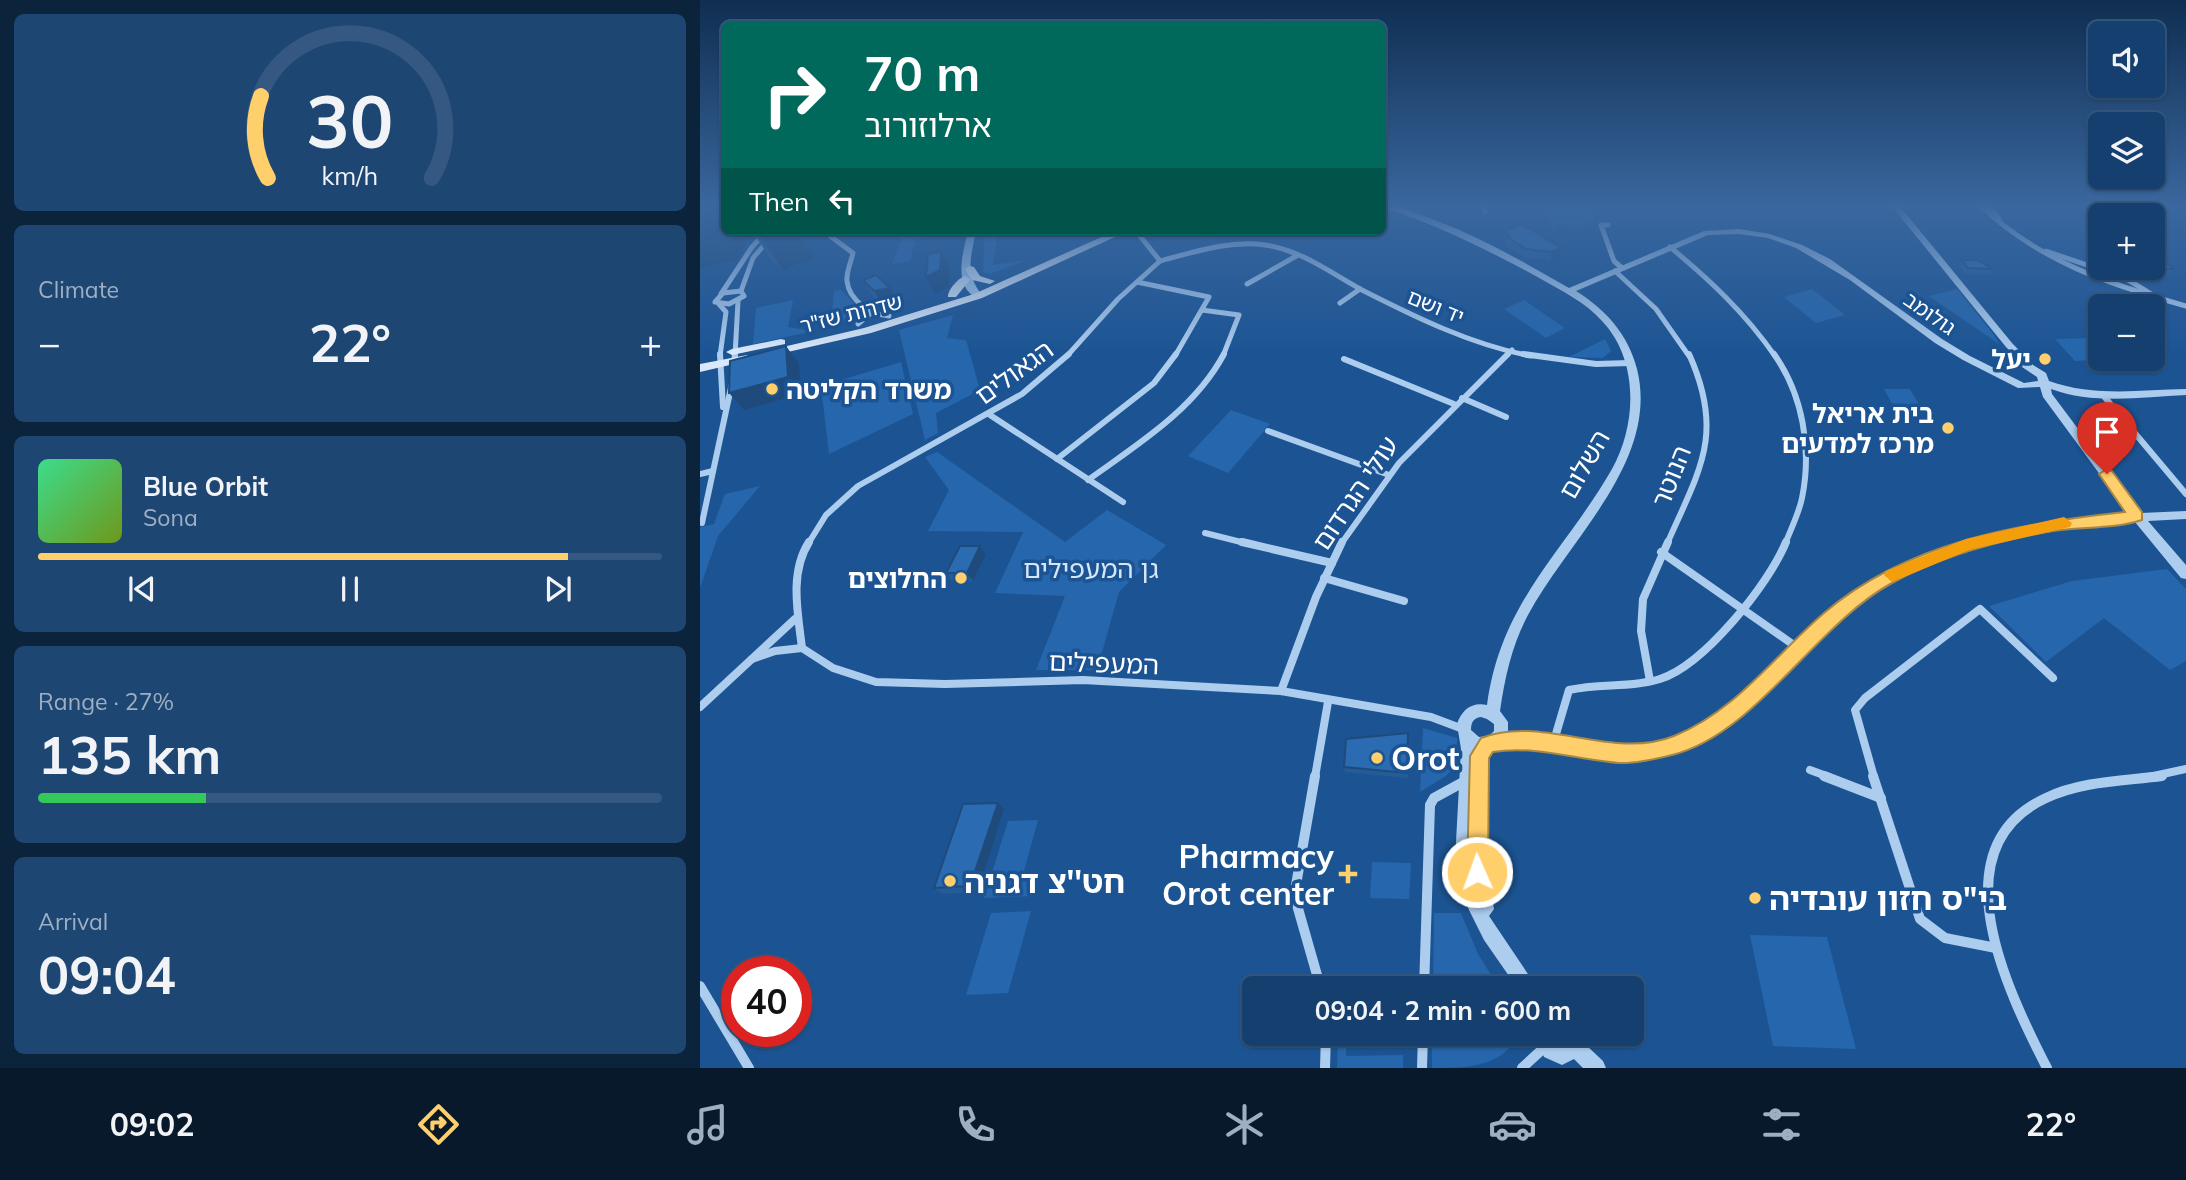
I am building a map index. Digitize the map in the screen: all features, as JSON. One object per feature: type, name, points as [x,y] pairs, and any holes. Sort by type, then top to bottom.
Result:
[{"type":"main road","name":"שדרות שז\"ר","points":[[734,356],[889,316],[952,295],[972,284],[990,281],[1052,254]]},
{"type":"main road","name":"שדרות שז\"ר","points":[[700,359],[720,359],[867,331],[972,284],[1058,254]]},
{"type":"main road","points":[[972,284],[976,278],[990,281]]},
{"type":"main road","name":"שדרות שז\"ר","points":[[700,368],[720,359]]},
{"type":"street","points":[[723,411],[720,359],[726,312],[715,300],[722,294],[748,254]]},
{"type":"street","points":[[719,304],[744,296],[741,290],[757,254]]},
{"type":"street","points":[[853,254],[846,281],[871,313],[889,316]]},
{"type":"street","points":[[972,254],[972,284]]},
{"type":"street","points":[[972,284],[975,254]]},
{"type":"street","points":[[1154,254],[1160,261]]},
{"type":"street","name":"יד ושם","points":[[1160,261],[1195,254]]},
{"type":"street","name":"יד ושם","points":[[1295,254],[1405,311],[1512,350],[1592,364],[1630,363]]},
{"type":"street","name":"השלום","points":[[1473,712],[1485,703],[1499,676],[1528,599],[1608,484],[1624,455],[1636,413],[1635,386],[1630,363],[1611,324],[1569,291],[1502,254]]},
{"type":"street","points":[[1611,254],[1618,269]]},
{"type":"street","name":"גולומב","points":[[1569,291],[1654,254]]},
{"type":"street","points":[[1552,745],[1569,690],[1650,681],[1672,675],[1703,655],[1776,563],[1798,515],[1807,466],[1802,413],[1782,362],[1756,324],[1720,286],[1679,254]]},
{"type":"street","name":"גולומב","points":[[1813,254],[1966,358]]},
{"type":"street","points":[[1935,254],[2009,345],[2042,375],[2042,384],[2137,516],[2186,574]]},
{"type":"street","points":[[2046,254],[2077,272],[2133,292],[2186,306]]},
{"type":"street","points":[[2056,254],[2088,265]]},
{"type":"street","points":[[1247,284],[1298,255]]},
{"type":"street","name":"הגאולים","points":[[795,619],[794,592],[802,551],[823,516],[865,481],[990,415],[1065,360],[1160,261]]},
{"type":"street","points":[[2077,272],[2076,266],[2088,266]]},
{"type":"street","name":"הנוטר","points":[[1618,269],[1673,328],[1692,357],[1706,397],[1709,438],[1704,460],[1661,552],[1643,598],[1640,620],[1650,681]]},
{"type":"street","points":[[2129,280],[2174,303]]},
{"type":"street","points":[[1057,459],[1154,383],[1172,361],[1209,297],[1137,282]]},
{"type":"street","points":[[2133,292],[2141,287]]},
{"type":"street","points":[[1340,303],[1360,289]]},
{"type":"street","points":[[722,294],[741,290]]},
{"type":"street","points":[[702,523],[723,411],[731,387],[738,300]]},
{"type":"street","points":[[1088,480],[1193,400],[1213,374],[1239,315],[1202,310]]},
{"type":"street","points":[[858,324],[871,313]]},
{"type":"street","points":[[2004,378],[1999,370],[2011,354],[2009,345]]},
{"type":"street","name":"עולי הגרדום","points":[[1281,691],[1324,578],[1389,474],[1419,438],[1512,350]]},
{"type":"street","points":[[1966,358],[1987,364],[2032,366]]},
{"type":"street","points":[[1966,358],[2041,397],[2067,419]]},
{"type":"street","points":[[1343,359],[1454,404]]},
{"type":"street","points":[[2022,386],[2042,384],[2064,391],[2102,394],[2186,392]]},
{"type":"street","points":[[2102,394],[2186,494]]},
{"type":"street","points":[[1462,398],[1506,417]]},
{"type":"street","points":[[990,415],[1123,502]]},
{"type":"street","points":[[1268,431],[1389,474]]},
{"type":"street","points":[[700,474],[713,471]]},
{"type":"street","points":[[1465,732],[1473,742],[1529,741],[1622,754],[1673,746],[1711,728],[1741,705],[1831,617],[1867,590],[1939,554],[2048,526],[2137,516],[2186,515]]},
{"type":"street","points":[[1205,533],[1332,563]]},
{"type":"street","points":[[1661,552],[1798,648]]},
{"type":"street","points":[[1324,578],[1404,601]]},
{"type":"street","points":[[1996,948],[1945,939],[1930,931],[1920,919],[1857,726],[1855,710],[1865,698],[1980,609],[2053,678]]},
{"type":"street","points":[[700,707],[747,661],[795,619],[802,648],[775,651],[747,661]]},
{"type":"street","name":"המעפילים","points":[[802,648],[833,668],[876,682],[945,684],[1083,680],[1281,691],[1328,702],[1440,719],[1458,719],[1473,712]]},
{"type":"street","name":"השלום","points":[[1497,717],[1499,676]]},
{"type":"street","points":[[1317,976],[1297,905],[1296,885],[1328,702]]},
{"type":"street","points":[[1520,976],[1492,936],[1466,873],[1469,743],[1465,732],[1473,712],[1497,717],[1510,733],[1529,741]]},
{"type":"street","points":[[1492,936],[1480,890],[1476,847],[1480,756],[1501,733],[1497,717]]},
{"type":"street","name":"המעפילים","points":[[1440,719],[1465,732]]},
{"type":"street","points":[[1810,769],[1881,798]]},
{"type":"street","points":[[2047,1068],[2022,1021],[1996,948],[1989,902],[1989,870],[1995,845],[2006,825],[2021,811],[2042,799],[2070,790],[2186,769]]},
{"type":"street","points":[[1424,976],[1430,805],[1434,798],[1468,780]]},
{"type":"street","points":[[700,986],[749,1068]]},
{"type":"street","points":[[1325,1068],[1326,1046]]},
{"type":"street","points":[[1422,1068],[1423,1046]]},
{"type":"street","points":[[1522,1068],[1539,1046]]},
{"type":"street","points":[[1552,1046],[1562,1055],[1572,1046]]},
{"type":"street","points":[[1582,1046],[1597,1068]]},
{"type":"green space","points":[[896,254],[912,254],[910,261],[892,264]]},
{"type":"green space","points":[[984,254],[995,254],[993,265],[1027,260],[990,274],[983,272]]},
{"type":"green space","points":[[1812,289],[1845,315],[1816,323],[1784,297]]},
{"type":"green space","points":[[1957,289],[1994,335],[1999,344],[1929,296]]},
{"type":"green space","points":[[841,290],[859,309],[847,320],[831,324],[834,291]]},
{"type":"green space","points":[[793,300],[788,327],[806,330],[805,333],[753,344],[756,308]]},
{"type":"green space","points":[[1524,300],[1565,328],[1546,338],[1504,309]]},
{"type":"green space","points":[[953,315],[947,338],[966,340],[980,390],[936,413],[938,433],[925,440],[899,330]]},
{"type":"green space","points":[[2088,338],[2088,360],[2075,361],[2055,339]]},
{"type":"green space","points":[[1605,339],[1611,351],[1603,358],[1569,357]]},
{"type":"green space","points":[[901,362],[913,414],[829,454],[821,386]]},
{"type":"green space","points":[[1884,389],[1910,389],[1924,413],[1897,413]]},
{"type":"green space","points":[[1231,410],[1270,424],[1228,473],[1188,456]]},
{"type":"green space","name":"גן המעפילים","points":[[937,452],[1065,542],[1107,510],[1166,545],[1119,592],[1097,670],[1036,670],[1065,596],[995,593],[1023,532],[928,531],[949,490],[925,457]]},
{"type":"green space","points":[[760,486],[718,536],[700,588],[700,527],[714,524],[725,494]]},
{"type":"green space","points":[[2167,569],[2186,589],[2186,661],[2170,670],[2104,618],[2046,662],[1989,606],[2072,581]]},
{"type":"green space","points":[[1423,728],[1457,738],[1457,764],[1446,776],[1420,792]]},
{"type":"green space","points":[[1038,820],[1024,871],[1040,871],[1033,896],[984,898],[1008,821]]},
{"type":"green space","points":[[1372,862],[1411,863],[1409,899],[1370,898]]},
{"type":"green space","points":[[1031,911],[1008,993],[966,995],[991,913]]},
{"type":"green space","points":[[1434,913],[1461,913],[1478,954],[1492,976],[1433,976]]},
{"type":"green space","points":[[1750,935],[1827,937],[1856,1049],[1773,1046]]},
{"type":"green space","points":[[1338,1046],[1346,1046],[1346,1056],[1403,1055],[1403,1068],[1337,1068]]},
{"type":"green space","points":[[1432,1046],[1511,1046],[1503,1054],[1482,1064],[1432,1068]]},
{"type":"building","points":[[928,254],[941,254],[940,270],[926,277]]},
{"type":"building","points":[[1962,260],[1977,260],[1993,269],[1968,268]]},
{"type":"building","points":[[2165,261],[2173,269],[2165,269]]},
{"type":"building","points":[[876,275],[890,288],[874,291],[863,280]]},
{"type":"building","points":[[786,346],[788,377],[729,393],[730,361]]},
{"type":"building","points":[[960,546],[980,546],[967,573],[946,573]]},
{"type":"building","name":"Orot","points":[[1408,733],[1407,773],[1344,767],[1346,739]]},
{"type":"building","points":[[998,803],[970,886],[934,888],[963,804]]},
{"type":"slow traffic","points":[[1892,575],[1966,545],[2064,523]]},
{"type":"place","name":"יעל","points":[[2045,359]]},
{"type":"place","name":"משרד הקליטה","points":[[772,389]]},
{"type":"place","name":"בית אריאל מרכז למדעים","points":[[1948,428]]},
{"type":"place","name":"החלוצים","points":[[961,578]]},
{"type":"place","name":"Orot","points":[[1377,758]]},
{"type":"place","name":"Pharmacy Orot center","points":[[1348,874]]},
{"type":"place","name":"חט''צ דגניה","points":[[950,881]]},
{"type":"place","name":"בי\"ס חזון עובדיה","points":[[1755,898]]},
{"type":"route","points":[[1477,872],[1480,756],[1488,744],[1516,739],[1622,754],[1655,751],[1673,746],[1711,728],[1741,705],[1831,617],[1885,579],[1966,545],[2048,526],[2137,516],[2107,474]]}]
